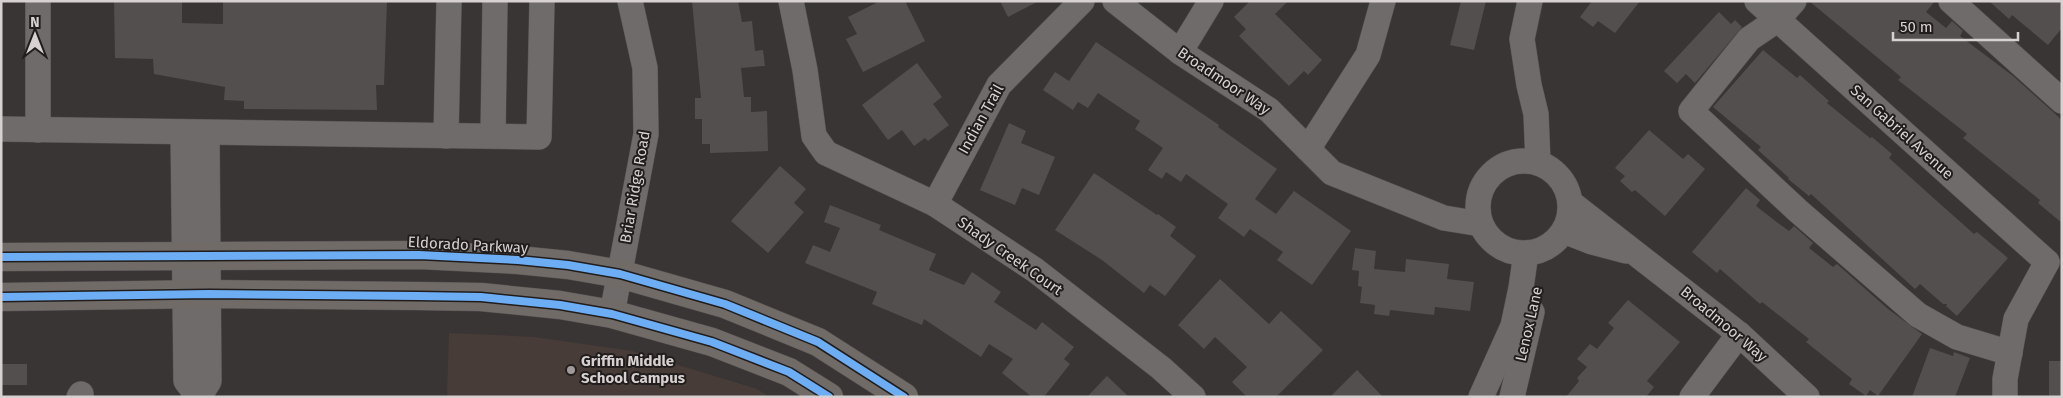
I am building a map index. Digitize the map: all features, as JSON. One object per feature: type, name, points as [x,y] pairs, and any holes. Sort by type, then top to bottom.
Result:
[{"type":"main road","name":"Eldorado Parkway","points":[[1,257],[385,255],[518,260],[620,274],[725,304],[818,342],[904,397]]},
{"type":"main road","points":[[385,255],[385,296]]},
{"type":"main road","points":[[1,297],[197,294],[481,297],[560,305],[612,314],[721,345],[789,372],[829,397]]},
{"type":"street","points":[[38,1],[38,130]]},
{"type":"street","points":[[446,136],[449,1]]},
{"type":"street","points":[[493,136],[495,1]]},
{"type":"street","points":[[1,129],[539,137],[542,1]]},
{"type":"street","name":"Briar Ridge Road","points":[[612,314],[646,134],[645,68],[630,1]]},
{"type":"street","name":"Shady Creek Court","points":[[791,1],[805,70],[814,136],[826,153],[935,204],[1035,270],[1161,368],[1193,397]]},
{"type":"street","name":"Indian Trail","points":[[935,204],[999,84],[1082,1]]},
{"type":"street","name":"Broadmoor Way","points":[[1115,1],[1180,52],[1269,110],[1332,173],[1408,204],[1479,217]]},
{"type":"street","points":[[1180,52],[1211,1]]},
{"type":"street","points":[[1308,149],[1368,55],[1383,1]]},
{"type":"street","points":[[1530,1],[1522,39],[1528,85],[1523,118],[1531,161]]},
{"type":"street","name":"San Gabriel Avenue","points":[[1757,1],[2054,259]]},
{"type":"street","points":[[1794,1],[1778,20],[1749,39],[1691,111],[1797,210],[1918,314],[1957,337],[2010,353]]},
{"type":"street","points":[[1951,1],[2062,101]]},
{"type":"street","points":[[195,133],[197,294],[186,380],[198,396]]},
{"type":"street","points":[[1531,161],[1550,168],[1560,177],[1568,189],[1571,203],[1570,216],[1564,231],[1554,242],[1533,252],[1512,252],[1498,246],[1488,236],[1479,217],[1479,195],[1485,181],[1496,170],[1509,163],[1531,161]]},
{"type":"street","name":"Broadmoor Way","points":[[1571,203],[1740,334],[1807,397]]},
{"type":"street","name":"Broadmoor Way","points":[[1564,231],[1592,242],[1638,255]]},
{"type":"street","name":"Lenox Lane","points":[[1480,397],[1513,326],[1521,288],[1533,252]]},
{"type":"street","name":"Lenox Lane","points":[[1512,397],[1540,277],[1533,252]]},
{"type":"street","points":[[2005,397],[2005,380],[2016,319],[2054,259]]},
{"type":"street","points":[[1692,397],[1740,334]]},
{"type":"shaded area","name":"Griffin Middle School Campus","points":[[449,333],[534,337],[632,351],[757,389],[770,397],[447,397]]},
{"type":"building","points":[[114,1],[182,1],[182,23],[223,24],[223,1],[387,1],[384,85],[376,85],[377,110],[244,109],[244,101],[224,100],[225,87],[154,74],[153,59],[115,58]]},
{"type":"building","points":[[692,1],[738,1],[742,22],[752,21],[755,51],[763,50],[765,66],[741,68],[744,97],[751,97],[751,112],[767,111],[768,151],[710,153],[710,144],[702,144],[702,119],[695,119],[695,98],[701,98]]},
{"type":"building","points":[[880,1],[905,1],[925,41],[863,72],[846,39],[857,34],[848,17]]},
{"type":"building","points":[[1000,1],[1039,1],[1008,17]]},
{"type":"building","points":[[1250,1],[1288,1],[1275,14],[1322,60],[1308,75],[1304,71],[1289,86],[1239,36],[1246,29],[1234,17]]},
{"type":"building","points":[[1461,1],[1486,1],[1474,50],[1450,45]]},
{"type":"building","points":[[1592,1],[1640,1],[1615,33],[1598,21],[1593,27],[1580,17]]},
{"type":"building","points":[[1809,1],[1935,1],[1926,12],[1946,28],[1952,21],[1963,31],[1960,36],[2013,76],[2062,120],[2062,223],[2038,203],[2040,200],[1963,138],[1967,134],[1898,80],[1901,77]]},
{"type":"building","points":[[1989,1],[2062,1],[2062,28],[2048,45],[2012,15],[2009,19]]},
{"type":"building","points":[[1719,12],[1731,24],[1735,20],[1742,27],[1695,83],[1686,74],[1677,83],[1664,71]]},
{"type":"building","points":[[1096,42],[1219,125],[1218,127],[1277,169],[1255,199],[1276,214],[1294,191],[1351,231],[1312,285],[1277,260],[1283,252],[1250,229],[1244,237],[1218,218],[1228,204],[1186,174],[1181,182],[1166,172],[1162,179],[1148,170],[1163,148],[1135,129],[1140,121],[1098,93],[1088,108],[1078,102],[1073,110],[1043,90],[1055,72],[1069,81]]},
{"type":"building","points":[[1763,50],[1797,78],[1800,75],[1829,101],[1827,103],[1892,154],[1889,158],[1974,234],[1977,232],[2008,258],[1957,316],[1946,306],[1947,304],[1943,304],[1920,284],[1915,289],[1811,194],[1809,196],[1788,179],[1758,150],[1761,147],[1713,107]]},
{"type":"building","points":[[917,63],[942,97],[933,104],[949,125],[928,141],[925,138],[914,146],[902,130],[888,140],[862,105]]},
{"type":"building","points":[[1009,123],[1026,131],[1021,143],[1055,157],[1039,195],[1022,188],[1015,205],[980,190]]},
{"type":"building","points":[[1649,130],[1683,159],[1688,154],[1705,169],[1665,216],[1635,190],[1632,192],[1620,181],[1625,176],[1615,168]]},
{"type":"building","points":[[780,166],[806,189],[794,203],[804,212],[768,253],[731,221]]},
{"type":"building","points":[[1094,173],[1176,227],[1170,236],[1196,256],[1165,296],[1150,285],[1144,293],[1102,260],[1055,230]]},
{"type":"building","points":[[1746,188],[1760,200],[1756,206],[1789,231],[1794,226],[1813,243],[1809,248],[1833,267],[1837,264],[1888,309],[1922,334],[1878,396],[1870,390],[1866,396],[1849,384],[1852,379],[1806,342],[1809,339],[1762,302],[1760,304],[1720,269],[1717,273],[1692,252]]},
{"type":"building","points":[[830,205],[881,225],[879,230],[936,254],[929,270],[964,285],[972,272],[1001,292],[994,302],[1036,330],[1042,322],[1074,347],[1064,359],[1070,364],[1044,397],[1032,397],[1002,373],[1013,359],[989,344],[981,357],[924,319],[922,325],[872,304],[877,292],[805,263],[813,245],[830,252],[840,228],[824,222]]},
{"type":"building","points":[[1355,248],[1376,251],[1374,269],[1405,272],[1406,259],[1449,264],[1447,279],[1474,282],[1470,311],[1435,307],[1434,315],[1390,310],[1389,316],[1374,314],[1375,305],[1360,303],[1362,287],[1358,286],[1359,271],[1352,270]]},
{"type":"building","points":[[1220,279],[1269,324],[1281,311],[1323,350],[1276,397],[1247,397],[1232,382],[1247,367],[1215,337],[1204,349],[1178,325]]},
{"type":"building","points":[[1628,300],[1680,342],[1647,381],[1654,387],[1646,397],[1566,397],[1579,381],[1577,378],[1587,367],[1577,359],[1590,344],[1597,349],[1614,328],[1608,323]]},
{"type":"building","points":[[1930,348],[1953,356],[1954,352],[1970,358],[1955,397],[1912,397]]},
{"type":"building","points":[[2049,361],[2062,361],[2062,397],[2049,397]]},
{"type":"building","points":[[1,364],[27,364],[27,385],[1,385]]},
{"type":"building","points":[[1357,370],[1383,397],[1330,397]]},
{"type":"building","points":[[1107,376],[1129,397],[1087,397]]},
{"type":"cycle path","points":[[1,257],[419,255],[518,260],[568,265],[620,274],[725,304],[818,342],[904,397]]},
{"type":"cycle path","points":[[1,297],[209,294],[418,296],[481,297],[560,305],[612,314],[712,342],[789,372],[829,397]]},
{"type":"place","name":"Griffin Middle School Campus","points":[[571,370]]}]
